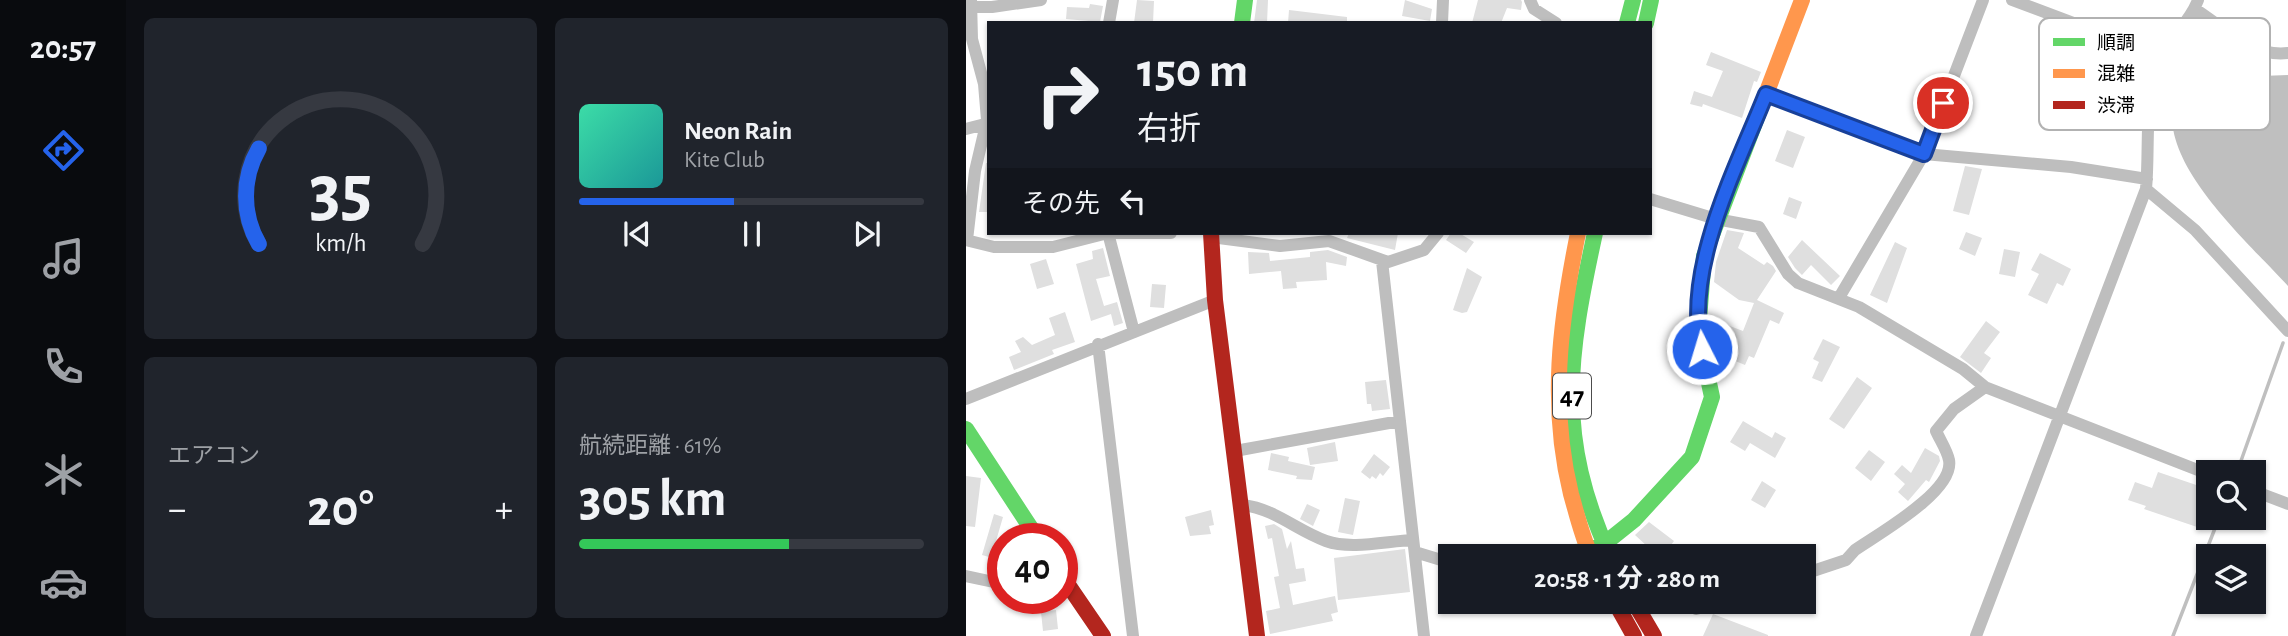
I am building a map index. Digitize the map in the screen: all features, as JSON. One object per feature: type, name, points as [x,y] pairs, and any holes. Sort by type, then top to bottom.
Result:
[{"type":"street","points":[[1041,0],[992,7],[969,4],[972,39],[985,91],[987,123],[975,171],[966,240],[994,247],[1053,247],[1100,235]]},
{"type":"street","points":[[1109,21],[1113,0]]},
{"type":"street","points":[[1242,21],[1245,0]]},
{"type":"street","points":[[1443,0],[1443,21]]},
{"type":"street","points":[[1531,0],[1534,9],[1556,21]]},
{"type":"street","points":[[1628,21],[1633,0]]},
{"type":"street","points":[[1646,21],[1651,0]]},
{"type":"street","points":[[1614,544],[1692,457],[1705,424],[1712,397],[1698,331],[1704,256],[1802,0]]},
{"type":"street","points":[[1840,296],[1924,154],[1983,0]]},
{"type":"street","points":[[2012,0],[2060,18]]},
{"type":"street","points":[[2196,4],[2214,18]]},
{"type":"street","points":[[2270,51],[2288,52]]},
{"type":"street","points":[[1766,94],[1924,154],[2071,167],[2146,184],[2195,230],[2288,331]]},
{"type":"street","points":[[966,129],[987,123]]},
{"type":"street","points":[[1976,636],[2061,418],[2146,184],[2148,130]]},
{"type":"street","points":[[1652,200],[1716,219],[1759,227],[1788,274],[1798,283],[1816,291],[1840,296],[1963,369],[1985,387],[2196,469]]},
{"type":"street","points":[[1109,235],[1134,332]]},
{"type":"street","points":[[1257,636],[1243,505],[1215,300],[1211,235],[1280,246],[1329,237],[1382,261],[1417,254],[1428,247],[1437,235]]},
{"type":"street","name":"47","points":[[1578,235],[1555,357],[1556,404],[1564,469],[1587,544]]},
{"type":"street","name":"47","points":[[1595,235],[1575,328],[1571,381],[1574,434],[1583,475],[1606,544]]},
{"type":"street","points":[[1382,261],[1424,636]]},
{"type":"street","points":[[966,399],[1098,344],[1215,300]]},
{"type":"street","points":[[1098,344],[1133,636]]},
{"type":"street","points":[[1816,570],[1846,560],[1855,550],[1936,493],[1948,471],[1949,461],[1936,431],[1954,409],[1985,387]]},
{"type":"street","points":[[1235,451],[1399,421]]},
{"type":"street","points":[[966,429],[1028,523]]},
{"type":"street","points":[[2266,496],[2288,504]]},
{"type":"street","points":[[1243,505],[1266,509],[1301,529],[1334,543],[1414,546],[1438,557]]},
{"type":"street","points":[[966,576],[987,581]]},
{"type":"street","points":[[1078,608],[1103,636]]},
{"type":"street","points":[[1622,614],[1634,636]]},
{"type":"street","points":[[1641,614],[1654,636]]},
{"type":"shaded area","points":[[2288,75],[2288,286],[2211,202],[2193,177],[2180,152],[2174,130],[2270,130],[2270,76]]},
{"type":"building","points":[[1137,0],[1154,1],[1153,21],[1134,21]]},
{"type":"building","points":[[1257,0],[1268,0],[1267,21],[1254,21]]},
{"type":"building","points":[[1405,0],[1432,9],[1430,21],[1402,16]]},
{"type":"building","points":[[1478,0],[1522,2],[1521,10],[1507,8],[1502,21],[1473,21]]},
{"type":"building","points":[[1090,4],[1103,6],[1100,21],[1066,19],[1067,7],[1089,8]]},
{"type":"building","points":[[1289,10],[1347,17],[1347,21],[1288,21]]},
{"type":"building","points":[[1711,52],[1761,72],[1757,82],[1754,81],[1742,118],[1703,104],[1702,107],[1690,104],[1694,91],[1712,97],[1723,71],[1706,65]]},
{"type":"building","points":[[1787,130],[1805,137],[1793,168],[1775,161]]},
{"type":"building","points":[[986,163],[987,163],[987,212],[979,212]]},
{"type":"building","points":[[1965,166],[1982,169],[1969,215],[1953,211]]},
{"type":"building","points":[[1789,197],[1802,202],[1796,219],[1783,214]]},
{"type":"building","points":[[1727,230],[1744,233],[1738,248],[1764,265],[1767,262],[1773,266],[1776,271],[1757,300],[1784,313],[1779,324],[1770,320],[1754,358],[1749,356],[1745,365],[1721,355],[1728,336],[1710,330],[1714,320],[1743,331],[1754,303],[1739,300],[1714,282],[1716,262]]},
{"type":"building","points":[[1966,232],[1982,238],[1975,256],[1959,249]]},
{"type":"building","points":[[1348,235],[1398,235],[1395,250],[1347,238]]},
{"type":"building","points":[[1450,235],[1462,235],[1474,242],[1466,253],[1446,240]]},
{"type":"building","points":[[1802,240],[1840,276],[1831,285],[1811,265],[1802,275],[1795,268],[1788,257]]},
{"type":"building","points":[[1895,242],[1907,248],[1887,303],[1870,295]]},
{"type":"building","points":[[1103,248],[1110,276],[1096,279],[1104,306],[1117,302],[1123,323],[1114,326],[1111,314],[1091,321],[1076,264],[1093,259],[1092,251]]},
{"type":"building","points":[[2004,249],[2020,252],[2015,277],[1999,274]]},
{"type":"building","points":[[1328,250],[1347,257],[1346,266],[1326,262],[1327,280],[1296,282],[1297,288],[1283,289],[1281,271],[1249,274],[1248,252],[1269,253],[1270,261],[1310,257],[1310,252]]},
{"type":"building","points":[[2040,253],[2071,269],[2063,286],[2057,283],[2047,304],[2028,295],[2039,274],[2031,270]]},
{"type":"building","points":[[1046,259],[1054,284],[1037,289],[1030,264]]},
{"type":"building","points":[[1467,268],[1482,277],[1467,312],[1462,313],[1453,310]]},
{"type":"building","points":[[1152,284],[1166,285],[1164,308],[1150,307]]},
{"type":"building","points":[[1065,312],[1075,342],[1052,350],[1054,354],[1014,370],[1009,357],[1021,352],[1015,341],[1023,337],[1032,345],[1055,335],[1049,318]]},
{"type":"building","points":[[1986,321],[2000,332],[1984,353],[1991,358],[1981,373],[1960,357]]},
{"type":"building","points":[[1823,339],[1840,347],[1822,382],[1812,378],[1819,362],[1813,359]]},
{"type":"building","points":[[1857,377],[1872,388],[1844,429],[1829,419]]},
{"type":"building","points":[[1386,380],[1390,409],[1372,411],[1371,404],[1367,404],[1365,382]]},
{"type":"building","points":[[1743,421],[1772,438],[1775,432],[1786,438],[1775,458],[1750,443],[1745,451],[1730,442]]},
{"type":"building","points":[[1335,442],[1338,461],[1310,465],[1307,448]]},
{"type":"building","points":[[1925,448],[1939,456],[1940,461],[1929,482],[1926,480],[1908,501],[1898,492],[1905,484],[1894,474],[1902,465],[1911,473]]},
{"type":"building","points":[[1869,450],[1885,462],[1871,481],[1855,468]]},
{"type":"building","points":[[1271,453],[1289,457],[1288,461],[1315,467],[1312,480],[1296,479],[1297,476],[1268,470]]},
{"type":"building","points":[[1374,454],[1390,467],[1383,476],[1380,473],[1376,479],[1372,476],[1370,479],[1361,472]]},
{"type":"building","points":[[2158,472],[2196,485],[2196,527],[2144,509],[2146,506],[2128,500],[2135,482],[2152,488]]},
{"type":"building","points":[[966,476],[981,478],[975,527],[966,526]]},
{"type":"building","points":[[1762,481],[1776,490],[1765,508],[1751,500]]},
{"type":"building","points":[[1345,498],[1360,501],[1353,535],[1338,532]]},
{"type":"building","points":[[1307,504],[1320,510],[1313,526],[1300,519]]},
{"type":"building","points":[[1211,510],[1214,525],[1209,526],[1211,534],[1190,536],[1185,517]]},
{"type":"building","points":[[994,514],[1003,517],[1001,523],[991,523]]},
{"type":"building","points":[[1649,522],[1674,541],[1672,544],[1645,544],[1635,535]]},
{"type":"building","points":[[1274,524],[1282,529],[1287,549],[1291,541],[1296,569],[1304,568],[1306,581],[1289,584],[1293,605],[1335,596],[1338,612],[1331,614],[1333,621],[1270,634],[1266,611],[1280,608],[1274,577],[1279,576],[1272,538],[1268,539],[1265,526]]},
{"type":"building","points":[[987,538],[987,556],[982,555]]},
{"type":"building","points":[[1405,549],[1410,592],[1338,600],[1334,558]]},
{"type":"building","points":[[1041,614],[1056,614],[1058,629],[1043,631]]},
{"type":"building","points":[[1713,614],[1768,635],[1768,636],[1703,636]]},
{"type":"waterway","points":[[2241,460],[2283,343]]},
{"type":"waterway","points":[[2173,636],[2214,530]]},
{"type":"traffic: fast","points":[[1242,21],[1245,0]]},
{"type":"traffic: fast","points":[[1628,21],[1633,0]]},
{"type":"traffic: fast","points":[[1646,21],[1651,0]]},
{"type":"traffic: fast","points":[[1604,544],[1634,520],[1692,457],[1712,397],[1698,332],[1704,256],[1758,115]]},
{"type":"traffic: fast","points":[[1595,235],[1578,319],[1572,396],[1574,434],[1581,472],[1592,513],[1605,544]]},
{"type":"traffic: fast","points":[[966,429],[1028,523]]},
{"type":"traffic: slow","points":[[1758,115],[1802,0]]},
{"type":"traffic: slow","points":[[1578,235],[1562,331],[1559,396],[1564,461],[1586,544]]},
{"type":"traffic: jam","points":[[1211,235],[1215,300],[1257,636]]},
{"type":"traffic: jam","points":[[1078,599],[1103,636]]},
{"type":"traffic: jam","points":[[1622,614],[1634,636]]},
{"type":"traffic: jam","points":[[1641,614],[1654,636]]},
{"type":"route","points":[[1702,349],[1698,331],[1704,256],[1766,94],[1924,154],[1943,103]]}]
